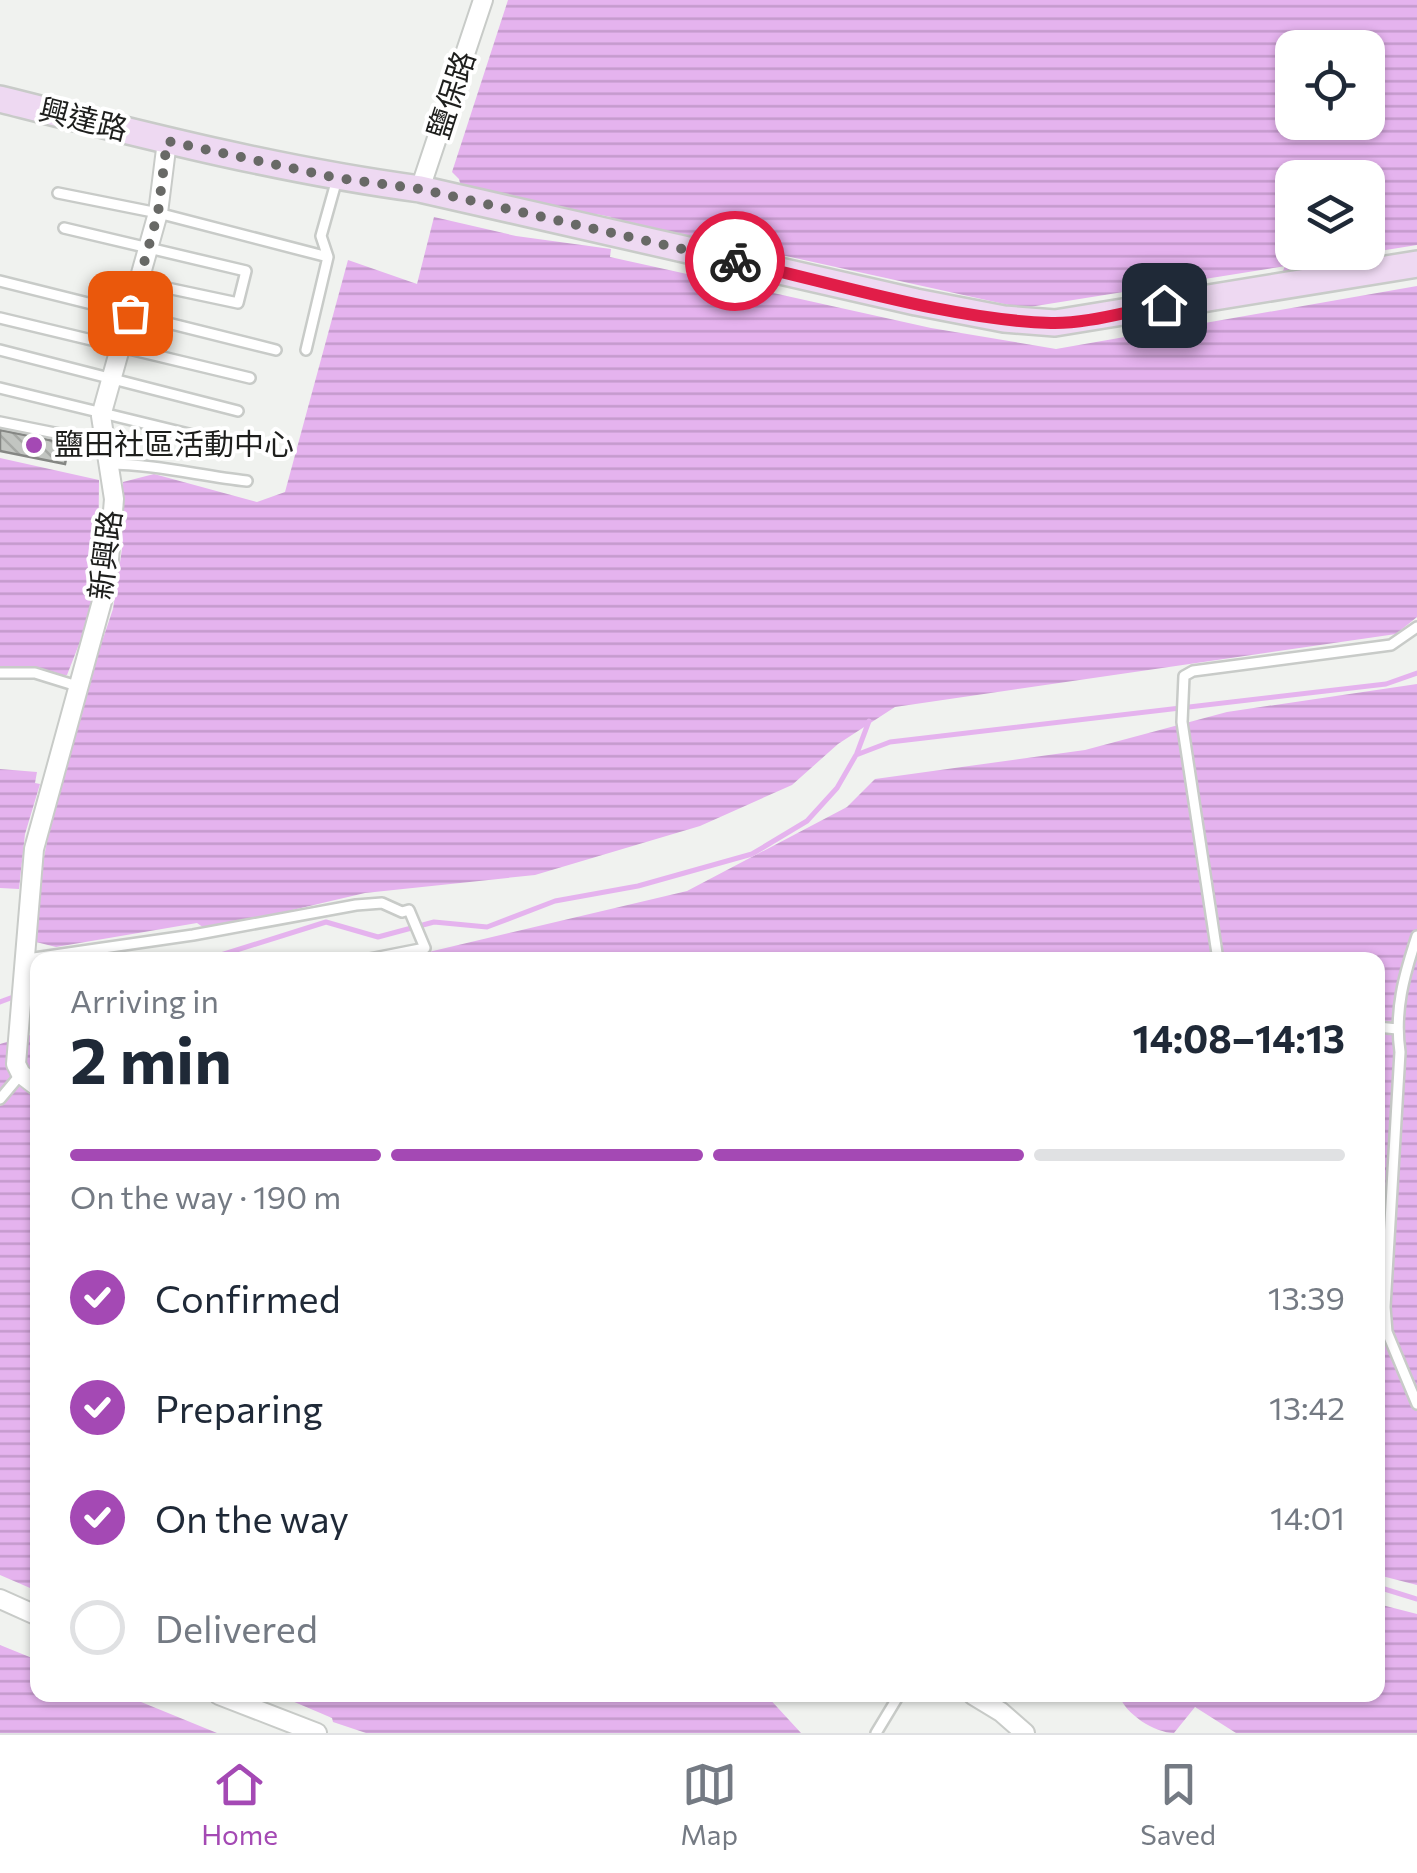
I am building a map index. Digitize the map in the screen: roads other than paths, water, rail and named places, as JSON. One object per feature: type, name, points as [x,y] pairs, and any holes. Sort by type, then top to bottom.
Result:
[{"type":"street","name":"鹽保路","points":[[420,189],[483,0]]},
{"type":"street","name":"興達路","points":[[0,99],[167,141],[337,178],[420,189],[1004,319],[1055,323],[1417,264]]},
{"type":"street","name":"新興路","points":[[21,1074],[16,1064],[18,1026],[34,849],[107,582],[114,499],[102,412],[158,213],[167,141]]},
{"type":"street","points":[[21,1074],[30,1081]]},
{"type":"street","points":[[0,1599],[30,1612]]},
{"type":"street","points":[[237,1702],[317,1733]]},
{"type":"street","points":[[1000,1703],[1024,1733]]},
{"type":"lane","points":[[306,350],[328,257],[322,236],[337,178]]},
{"type":"lane","points":[[58,194],[158,213],[328,257]]},
{"type":"lane","points":[[64,228],[246,271],[238,303],[139,282]]},
{"type":"lane","points":[[0,281],[276,350]]},
{"type":"lane","points":[[0,318],[250,378]]},
{"type":"lane","points":[[0,350],[238,411]]},
{"type":"lane","points":[[0,388],[230,444]]},
{"type":"lane","points":[[0,422],[105,443]]},
{"type":"lane","points":[[108,464],[154,465],[247,480]]},
{"type":"lane","points":[[1217,952],[1182,722],[1184,676],[1390,645],[1417,627]]},
{"type":"lane","points":[[0,673],[35,673],[76,686]]},
{"type":"lane","points":[[97,952],[382,903],[402,912],[409,910],[424,948],[404,952]]},
{"type":"lane","points":[[1417,936],[1402,979],[1397,1029],[1400,1052],[1385,1307],[1388,1332],[1417,1404]]},
{"type":"lane","points":[[25,964],[30,963]]},
{"type":"lane","points":[[1385,1028],[1397,1029]]},
{"type":"lane","points":[[0,1099],[21,1074]]},
{"type":"lane","points":[[876,1733],[895,1702]]},
{"type":"waterway","points":[[1283,278],[1286,270]]},
{"type":"waterway","points":[[230,952],[326,922],[378,937],[434,922],[487,927],[555,901],[638,886],[752,854],[807,821],[837,788],[856,755],[890,742],[1386,684],[1417,673]]},
{"type":"waterway","points":[[857,753],[869,721]]},
{"type":"waterway","points":[[0,1002],[16,996]]},
{"type":"waterway","points":[[1385,1589],[1417,1599]]},
{"type":"place","name":"鹽田社區活動中心","points":[[34,445]]}]
